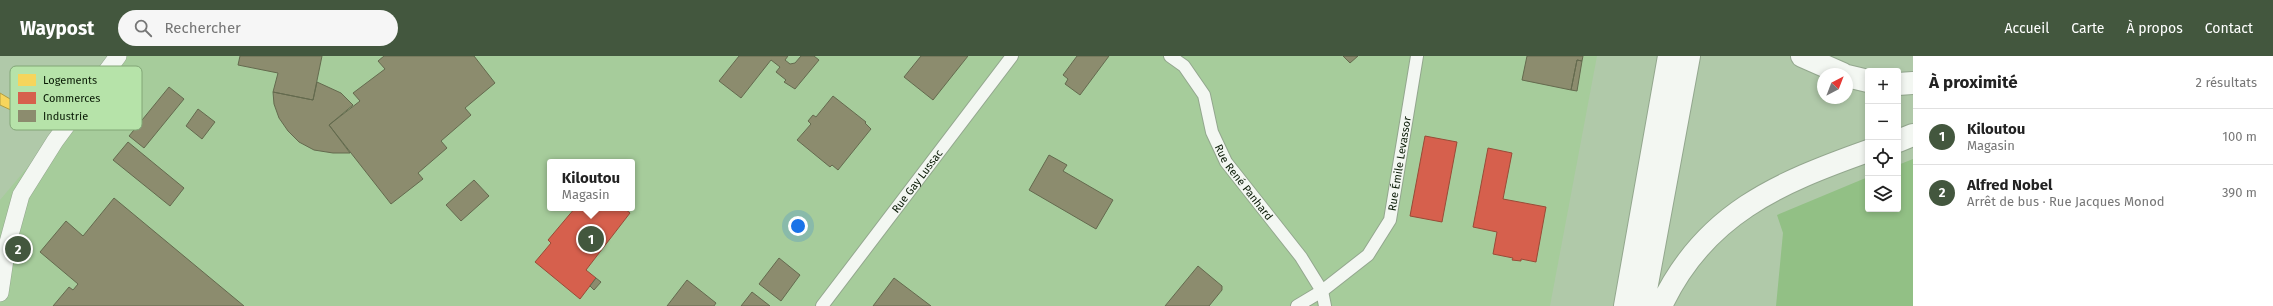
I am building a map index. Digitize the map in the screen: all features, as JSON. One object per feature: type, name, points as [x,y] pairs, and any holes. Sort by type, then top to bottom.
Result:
[{"type":"highway","points":[[1625,306],[1669,56]]},
{"type":"highway","points":[[1643,306],[1689,56]]},
{"type":"highway","points":[[1802,56],[1829,68]]},
{"type":"highway","points":[[1853,77],[1865,80]]},
{"type":"highway","points":[[1901,84],[1913,83]]},
{"type":"highway","points":[[1900,140],[1913,135]]},
{"type":"highway","points":[[1661,306],[1669,289],[1690,260],[1708,237],[1730,217],[1777,187],[1820,168],[1865,152]]},
{"type":"street","points":[[111,66],[118,56]]},
{"type":"street","name":"Rue Gay Lussac","points":[[822,306],[1012,56]]},
{"type":"street","name":"Rue René Panhard","points":[[1170,56],[1184,66],[1204,95],[1212,132],[1226,162],[1301,257],[1322,291],[1325,306]]},
{"type":"street","name":"Rue Émile Levassor","points":[[1297,306],[1322,291],[1368,255],[1390,220],[1417,56]]},
{"type":"street","points":[[0,293],[7,246],[21,195],[63,130]]},
{"type":"shaded area","points":[[121,56],[1597,56],[1550,306],[0,306],[0,200],[59,130],[142,130],[142,66],[113,66]]},
{"type":"shaded area","points":[[1913,159],[1913,306],[1776,306],[1783,233],[1777,215],[1865,178],[1865,212],[1901,212],[1901,164]]},
{"type":"building: Logements","points":[[0,93],[10,99],[10,110],[0,105]]},
{"type":"building: Commerces","points":[[1425,136],[1457,142],[1442,222],[1410,216]]},
{"type":"building: Commerces","points":[[1488,148],[1512,153],[1503,199],[1546,207],[1536,262],[1521,259],[1521,261],[1512,260],[1513,258],[1493,254],[1497,232],[1473,227]]},
{"type":"building: Commerces","points":[[572,211],[628,211],[630,213],[586,270],[596,278],[580,299],[535,262],[551,243],[548,240]]},
{"type":"building: Industrie","points":[[240,56],[322,56],[313,100],[273,92],[278,73],[238,65]]},
{"type":"building: Industrie","points":[[384,56],[474,56],[495,83],[465,108],[471,115],[441,141],[447,148],[418,173],[423,179],[391,204],[329,125],[360,101],[353,93],[385,69],[378,61]]},
{"type":"building: Industrie","points":[[739,56],[788,56],[785,60],[790,64],[795,63],[801,56],[814,56],[819,60],[795,89],[784,82],[786,80],[776,72],[780,67],[771,60],[741,98],[719,81]]},
{"type":"building: Industrie","points":[[921,56],[968,56],[933,100],[904,77]]},
{"type":"building: Industrie","points":[[1077,56],[1109,56],[1080,95],[1065,84],[1068,79],[1063,75]]},
{"type":"building: Industrie","points":[[1343,56],[1358,56],[1350,63]]},
{"type":"building: Industrie","points":[[1527,56],[1583,56],[1582,61],[1577,60],[1571,90],[1522,80]]},
{"type":"building: Industrie","points":[[1577,60],[1582,61],[1577,91],[1571,90]]},
{"type":"building: Industrie","points":[[317,82],[341,93],[353,105],[329,125],[350,153],[333,153],[314,150],[299,142],[288,131],[279,118],[274,104],[273,92],[313,100]]},
{"type":"building: Industrie","points":[[169,87],[184,99],[144,148],[129,136],[134,130],[142,130],[142,120]]},
{"type":"building: Industrie","points":[[833,96],[866,122],[865,123],[871,129],[838,170],[832,165],[830,167],[797,140],[811,124],[808,121],[813,115],[816,117]]},
{"type":"building: Industrie","points":[[198,109],[215,122],[202,139],[186,126]]},
{"type":"building: Industrie","points":[[128,142],[184,188],[170,206],[113,160]]},
{"type":"building: Industrie","points":[[1049,155],[1067,165],[1063,171],[1113,200],[1096,229],[1029,190]]},
{"type":"building: Industrie","points":[[474,180],[489,196],[461,221],[446,205]]},
{"type":"building: Industrie","points":[[114,198],[244,306],[53,306],[69,287],[73,290],[78,284],[40,252],[66,221],[83,236]]},
{"type":"building: Industrie","points":[[779,258],[800,275],[781,301],[759,284]]},
{"type":"building: Industrie","points":[[1198,266],[1222,286],[1222,290],[1209,306],[1165,306]]},
{"type":"building: Industrie","points":[[596,278],[601,282],[594,290],[590,286]]},
{"type":"building: Industrie","points":[[894,278],[931,306],[873,306]]},
{"type":"building: Industrie","points":[[687,280],[716,303],[714,306],[667,306]]},
{"type":"building: Industrie","points":[[752,292],[770,306],[741,306]]},
{"type":"place","name":"Kiloutou","points":[[591,239]]},
{"type":"place","name":"Alfred Nobel","points":[[18,249]]}]
